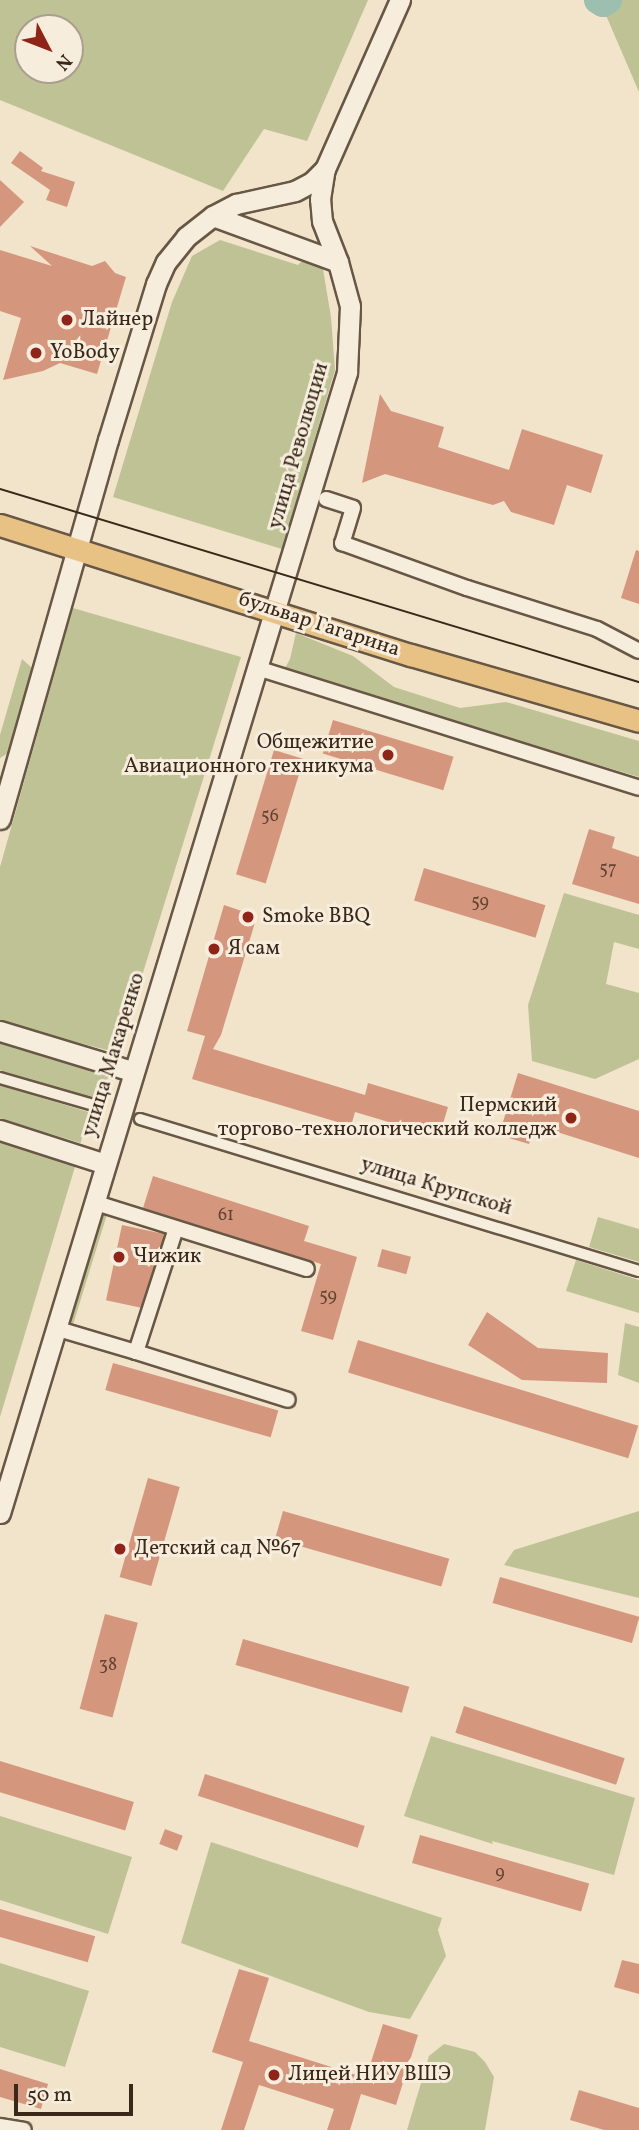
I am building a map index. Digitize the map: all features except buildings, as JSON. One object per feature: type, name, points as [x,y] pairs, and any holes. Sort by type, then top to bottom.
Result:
[{"type":"main road","name":"улица Революции","points":[[273,610],[347,372],[350,306],[338,262],[322,221],[320,199],[324,169],[400,0]]},
{"type":"main road","name":"улица Революции","points":[[77,549],[156,284],[166,261],[186,237],[213,216],[236,204],[295,191],[312,182],[324,169]]},
{"type":"main road","points":[[213,216],[338,262]]},
{"type":"main road","name":"бульвар Гагарина","points":[[0,524],[411,655],[639,722]]},
{"type":"main road","points":[[0,819],[77,549]]},
{"type":"main road","name":"улица Макаренко","points":[[0,1513],[273,610]]},
{"type":"main road","points":[[0,1031],[132,1070]]},
{"type":"main road","points":[[0,1130],[105,1164]]},
{"type":"street","points":[[326,499],[354,508],[342,543],[467,588],[597,629],[639,651]]},
{"type":"street","points":[[257,668],[639,788]]},
{"type":"street","points":[[0,1077],[97,1106]]},
{"type":"street","name":"улица Крупской","points":[[140,1119],[639,1271]]},
{"type":"street","points":[[93,1202],[307,1269]]},
{"type":"street","points":[[136,1352],[176,1228]]},
{"type":"street","points":[[55,1328],[288,1400]]},
{"type":"street","points":[[0,2126],[24,2130]]},
{"type":"green space","points":[[0,0],[368,0],[307,141],[264,129],[223,191],[0,100]]},
{"type":"green space","points":[[621,0],[639,0],[639,92],[605,13]]},
{"type":"green space","points":[[220,240],[298,265],[304,259],[322,263],[331,317],[335,370],[282,549],[113,497],[172,302],[192,256]]},
{"type":"green space","points":[[73,608],[241,657],[118,1053],[0,1022],[0,867]]},
{"type":"green space","points":[[296,633],[353,656],[394,687],[460,708],[506,702],[639,741],[639,777],[284,670],[290,659]]},
{"type":"green space","points":[[22,659],[32,668],[31,674],[8,753],[0,758],[0,735]]},
{"type":"green space","points":[[564,893],[639,915],[639,949],[614,942],[606,984],[639,993],[639,1059],[595,1079],[532,1061],[528,1005]]},
{"type":"green space","points":[[0,1040],[115,1075],[106,1103],[0,1070]]},
{"type":"green space","points":[[0,1085],[90,1112],[81,1143],[0,1118]]},
{"type":"green space","points":[[0,1138],[77,1160],[0,1417]]},
{"type":"green space","points":[[108,1211],[72,1328],[66,1327],[99,1212]]},
{"type":"green space","points":[[598,1217],[639,1229],[639,1262],[589,1247]]},
{"type":"green space","points":[[576,1260],[639,1280],[639,1313],[566,1291]]},
{"type":"green space","points":[[625,1323],[639,1327],[639,1383],[618,1375]]},
{"type":"green space","points":[[639,1511],[639,1598],[504,1565],[514,1550]]},
{"type":"green space","points":[[431,1736],[635,1798],[614,1875],[492,1841],[493,1844],[404,1816]]},
{"type":"green space","points":[[0,1816],[132,1857],[108,1934],[0,1900]]},
{"type":"green space","points":[[211,1842],[442,1918],[438,1930],[446,1956],[410,2019],[369,2012],[181,1943]]},
{"type":"green space","points":[[0,1963],[89,1991],[65,2067],[0,2047]]},
{"type":"green space","points":[[444,2044],[475,2052],[494,2077],[485,2130],[407,2130],[429,2056]]},
{"type":"waterway","points":[[598,0],[603,3],[608,0]]},
{"type":"tram line","points":[[0,489],[639,682]]},
{"type":"place","name":"Лайнер","points":[[67,320]]},
{"type":"place","name":"YoBody","points":[[36,353]]},
{"type":"place","name":"Общежитие Авиационного техникума","points":[[388,755]]},
{"type":"place","name":"Smoke BBQ","points":[[248,917]]},
{"type":"place","name":"Я сам","points":[[214,949]]},
{"type":"place","name":"Пермский торгово-технологический колледж","points":[[571,1118]]},
{"type":"place","name":"Чижик","points":[[119,1257]]},
{"type":"place","name":"Детский сад №67","points":[[120,1549]]},
{"type":"place","name":"Лицей НИУ ВШЭ","points":[[274,2075]]}]
